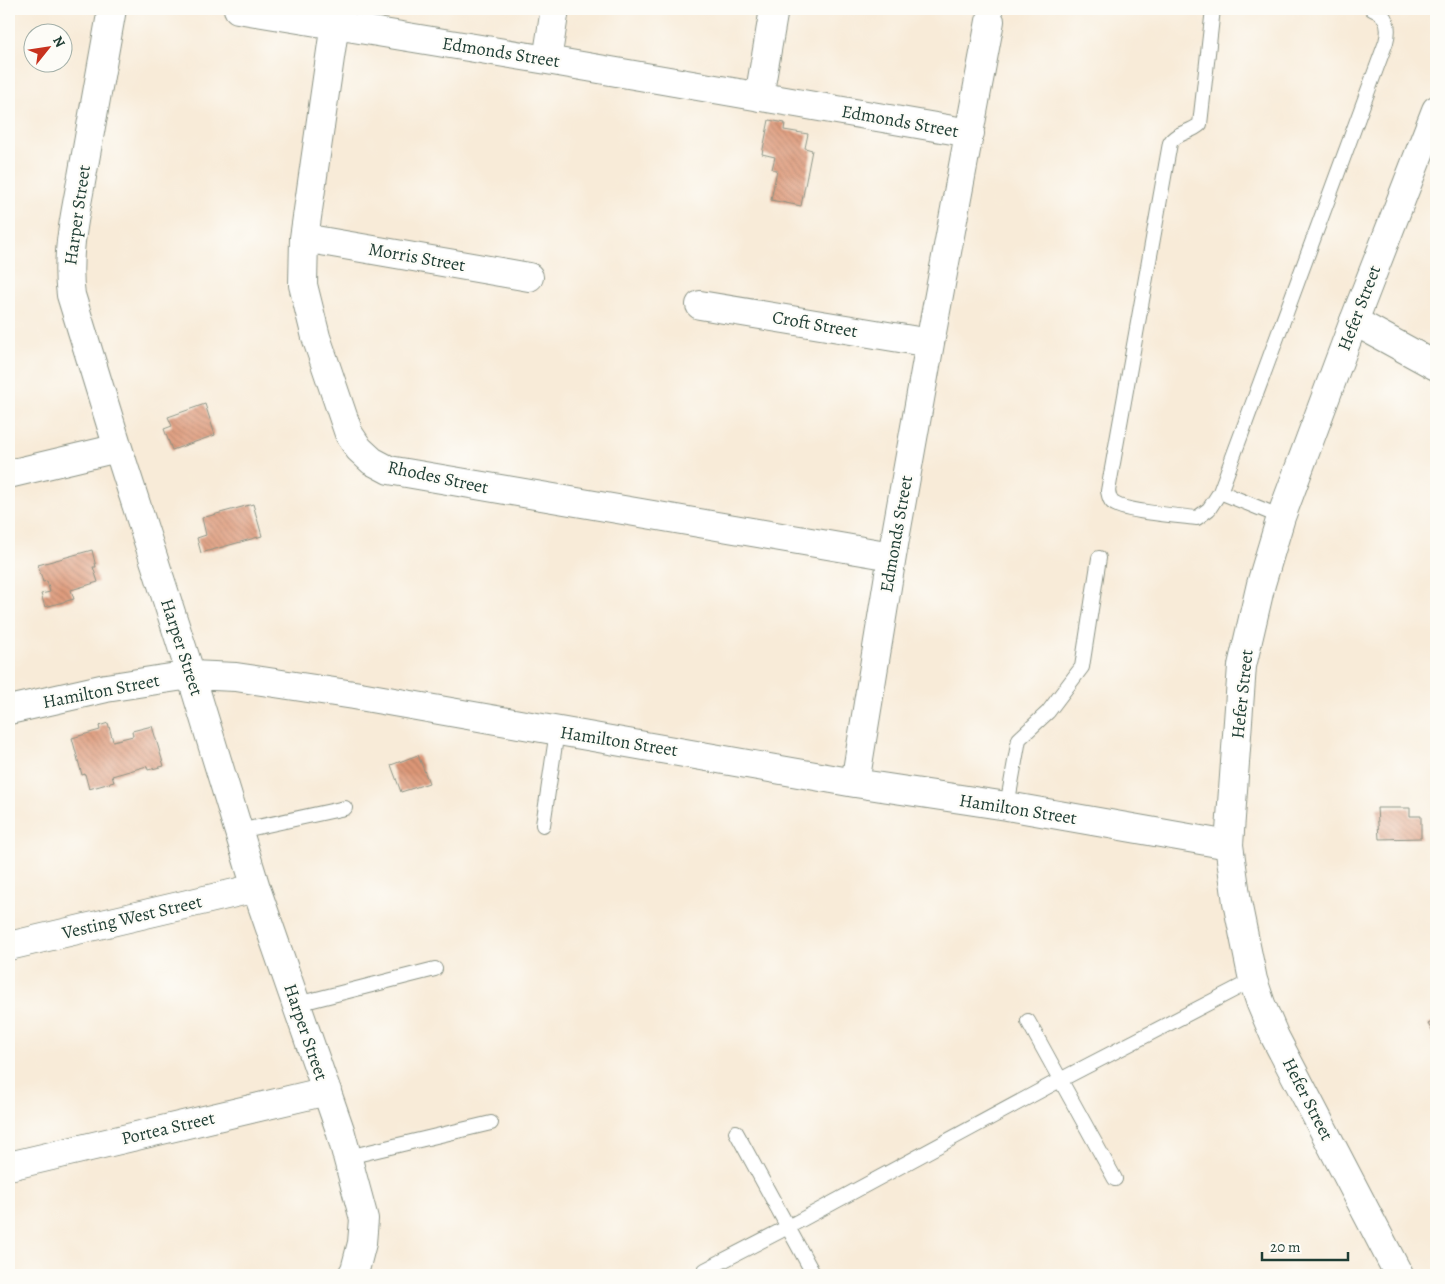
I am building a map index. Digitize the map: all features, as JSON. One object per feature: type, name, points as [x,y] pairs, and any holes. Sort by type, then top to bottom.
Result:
[{"type":"street","name":"Harper Street","points":[[112,9],[74,226],[68,278],[71,295],[256,888],[348,1157],[364,1219],[362,1243],[352,1275]]},
{"type":"street","name":"Edmonds Street","points":[[238,9],[336,17],[547,60],[970,132],[892,556],[856,783]]},
{"type":"street","points":[[547,60],[555,9]]},
{"type":"street","points":[[759,97],[774,9]]},
{"type":"street","name":"Rhodes Street","points":[[336,17],[304,238],[303,284],[316,337],[350,434],[359,449],[372,461],[388,470],[892,556]]},
{"type":"street","points":[[970,132],[990,22]]},
{"type":"street","name":"Hefer Street","points":[[1399,1275],[1275,1037],[1261,1004],[1253,980],[1237,902],[1229,845],[1242,666],[1261,584],[1281,517],[1436,110]]},
{"type":"street","name":"Morris Street","points":[[304,238],[529,277]]},
{"type":"street","name":"Croft Street","points":[[700,305],[930,343]]},
{"type":"street","points":[[1354,322],[1436,366]]},
{"type":"street","points":[[9,474],[118,448]]},
{"type":"street","name":"Hamilton Street","points":[[9,710],[106,688],[191,675],[236,677],[354,695],[706,755],[856,783],[1007,806],[1229,845]]},
{"type":"street","name":"Vesting West Street","points":[[9,946],[256,888]]},
{"type":"street","name":"Portea Street","points":[[9,1166],[327,1091]]},
{"type":"lane","points":[[1213,9],[1200,124],[1173,138],[1170,143],[1108,491],[1111,501],[1116,505],[1197,518],[1209,509],[1220,492],[1386,42],[1388,23],[1379,12],[1372,9]]},
{"type":"lane","points":[[1220,492],[1281,517]]},
{"type":"lane","points":[[1007,806],[1019,739],[1048,712],[1082,667],[1099,558]]},
{"type":"lane","points":[[543,825],[557,731]]},
{"type":"lane","points":[[238,831],[345,808]]},
{"type":"lane","points":[[297,1004],[436,969]]},
{"type":"lane","points":[[705,1270],[788,1228],[1060,1080],[1253,980]]},
{"type":"lane","points":[[1028,1021],[1115,1179]]},
{"type":"lane","points":[[348,1157],[491,1123]]},
{"type":"lane","points":[[736,1132],[814,1275]]},
{"type":"building","points":[[769,120],[785,123],[784,130],[808,134],[805,148],[812,150],[801,206],[771,200],[777,170],[772,169],[775,157],[762,154]]},
{"type":"building","points":[[205,404],[215,435],[172,450],[164,429],[172,426],[168,417]]},
{"type":"building","points":[[253,504],[262,536],[201,553],[197,538],[206,535],[202,518]]},
{"type":"building","points":[[92,550],[96,567],[93,567],[98,582],[71,590],[74,599],[45,607],[41,594],[50,592],[47,581],[43,582],[38,565]]},
{"type":"building","points":[[108,723],[113,741],[133,736],[132,731],[152,726],[164,766],[148,770],[147,766],[112,776],[114,782],[89,789],[85,774],[82,775],[72,738],[100,730],[99,726]]},
{"type":"building","points":[[418,755],[429,783],[401,792],[391,765]]},
{"type":"building","points":[[1377,808],[1410,808],[1410,816],[1421,816],[1421,838],[1379,839]]},
{"type":"building","points":[[1436,1020],[1436,1038],[1428,1024]]}]
